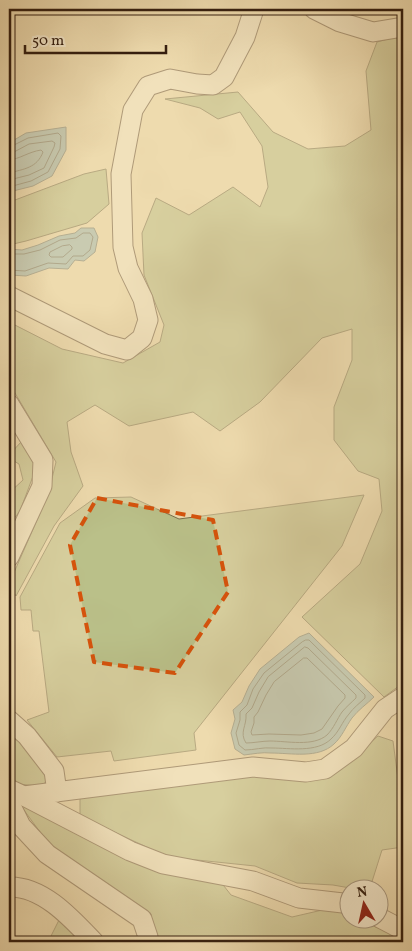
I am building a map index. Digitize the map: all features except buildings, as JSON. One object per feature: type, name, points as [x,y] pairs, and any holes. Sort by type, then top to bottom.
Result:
[{"type":"street","points":[[9,296],[105,344],[127,350],[142,338],[148,320],[143,299],[128,268],[123,247],[120,174],[133,110],[148,86],[170,79],[213,85],[224,77],[245,37],[254,9]]},
{"type":"street","points":[[314,9],[340,22],[373,32],[403,27]]},
{"type":"street","points":[[9,404],[43,460],[42,486],[9,557]]},
{"type":"street","points":[[14,793],[57,792],[253,767],[306,772],[325,769],[354,748],[385,709],[403,697]]},
{"type":"street","points":[[9,720],[27,736],[54,771],[57,792]]},
{"type":"street","points":[[14,793],[130,851],[163,864],[253,880],[299,898],[340,903]]},
{"type":"street","points":[[14,793],[11,806],[21,826],[47,854],[142,919],[148,936],[146,942]]},
{"type":"street","points":[[9,887],[17,887],[42,896],[66,913],[94,942]]},
{"type":"street","points":[[390,923],[403,930]]},
{"type":"highlighted area","points":[[97,498],[213,520],[228,592],[175,673],[94,662],[70,545]]},
{"type":"green space","points":[[403,35],[403,683],[384,697],[302,617],[360,564],[382,511],[379,479],[358,471],[334,440],[334,407],[352,360],[352,329],[322,338],[260,402],[220,431],[193,412],[129,426],[95,405],[67,422],[71,452],[83,486],[54,526],[16,596],[9,584],[48,495],[56,462],[9,383],[9,322],[62,349],[123,363],[160,342],[164,325],[144,275],[142,233],[156,198],[189,215],[233,187],[260,207],[268,187],[262,146],[240,112],[218,119],[200,108],[165,99],[238,92],[273,132],[308,149],[345,146],[371,130],[366,71],[377,42]]},
{"type":"green space","points":[[106,169],[109,204],[87,223],[9,245],[9,201],[84,174]]},
{"type":"green space","points":[[22,441],[36,468],[20,511],[9,525],[9,493],[23,480],[19,464],[9,458],[9,455]]},
{"type":"green space","points":[[364,495],[342,546],[194,733],[196,750],[114,761],[111,751],[57,757],[27,720],[49,712],[39,631],[33,631],[31,610],[21,610],[20,597],[60,523],[95,498],[131,497],[179,519]]},
{"type":"green space","points":[[9,733],[26,748],[48,779],[42,786],[15,784],[9,780]]},
{"type":"green space","points":[[378,736],[393,741],[403,817],[403,847],[382,850],[373,878],[340,878],[340,886],[297,883],[255,866],[168,857],[80,816],[80,796],[251,775],[339,770]]},
{"type":"green space","points":[[18,802],[220,881],[231,895],[292,917],[331,908],[340,912],[340,928],[378,928],[403,938],[403,942],[155,942],[151,914],[54,851]]},
{"type":"green space","points":[[59,920],[81,942],[48,942]]},
{"type":"water","points":[[66,127],[66,150],[52,176],[33,186],[9,192],[9,143],[26,133]]},
{"type":"water","points":[[81,228],[94,228],[98,237],[95,252],[84,261],[75,260],[68,269],[49,268],[26,276],[10,275],[9,249],[22,250],[59,236],[75,233]]},
{"type":"water","points":[[309,633],[374,697],[354,715],[339,738],[328,749],[304,754],[264,753],[244,755],[235,749],[231,733],[235,719],[233,710],[242,702],[249,686],[260,669],[299,637]]}]
